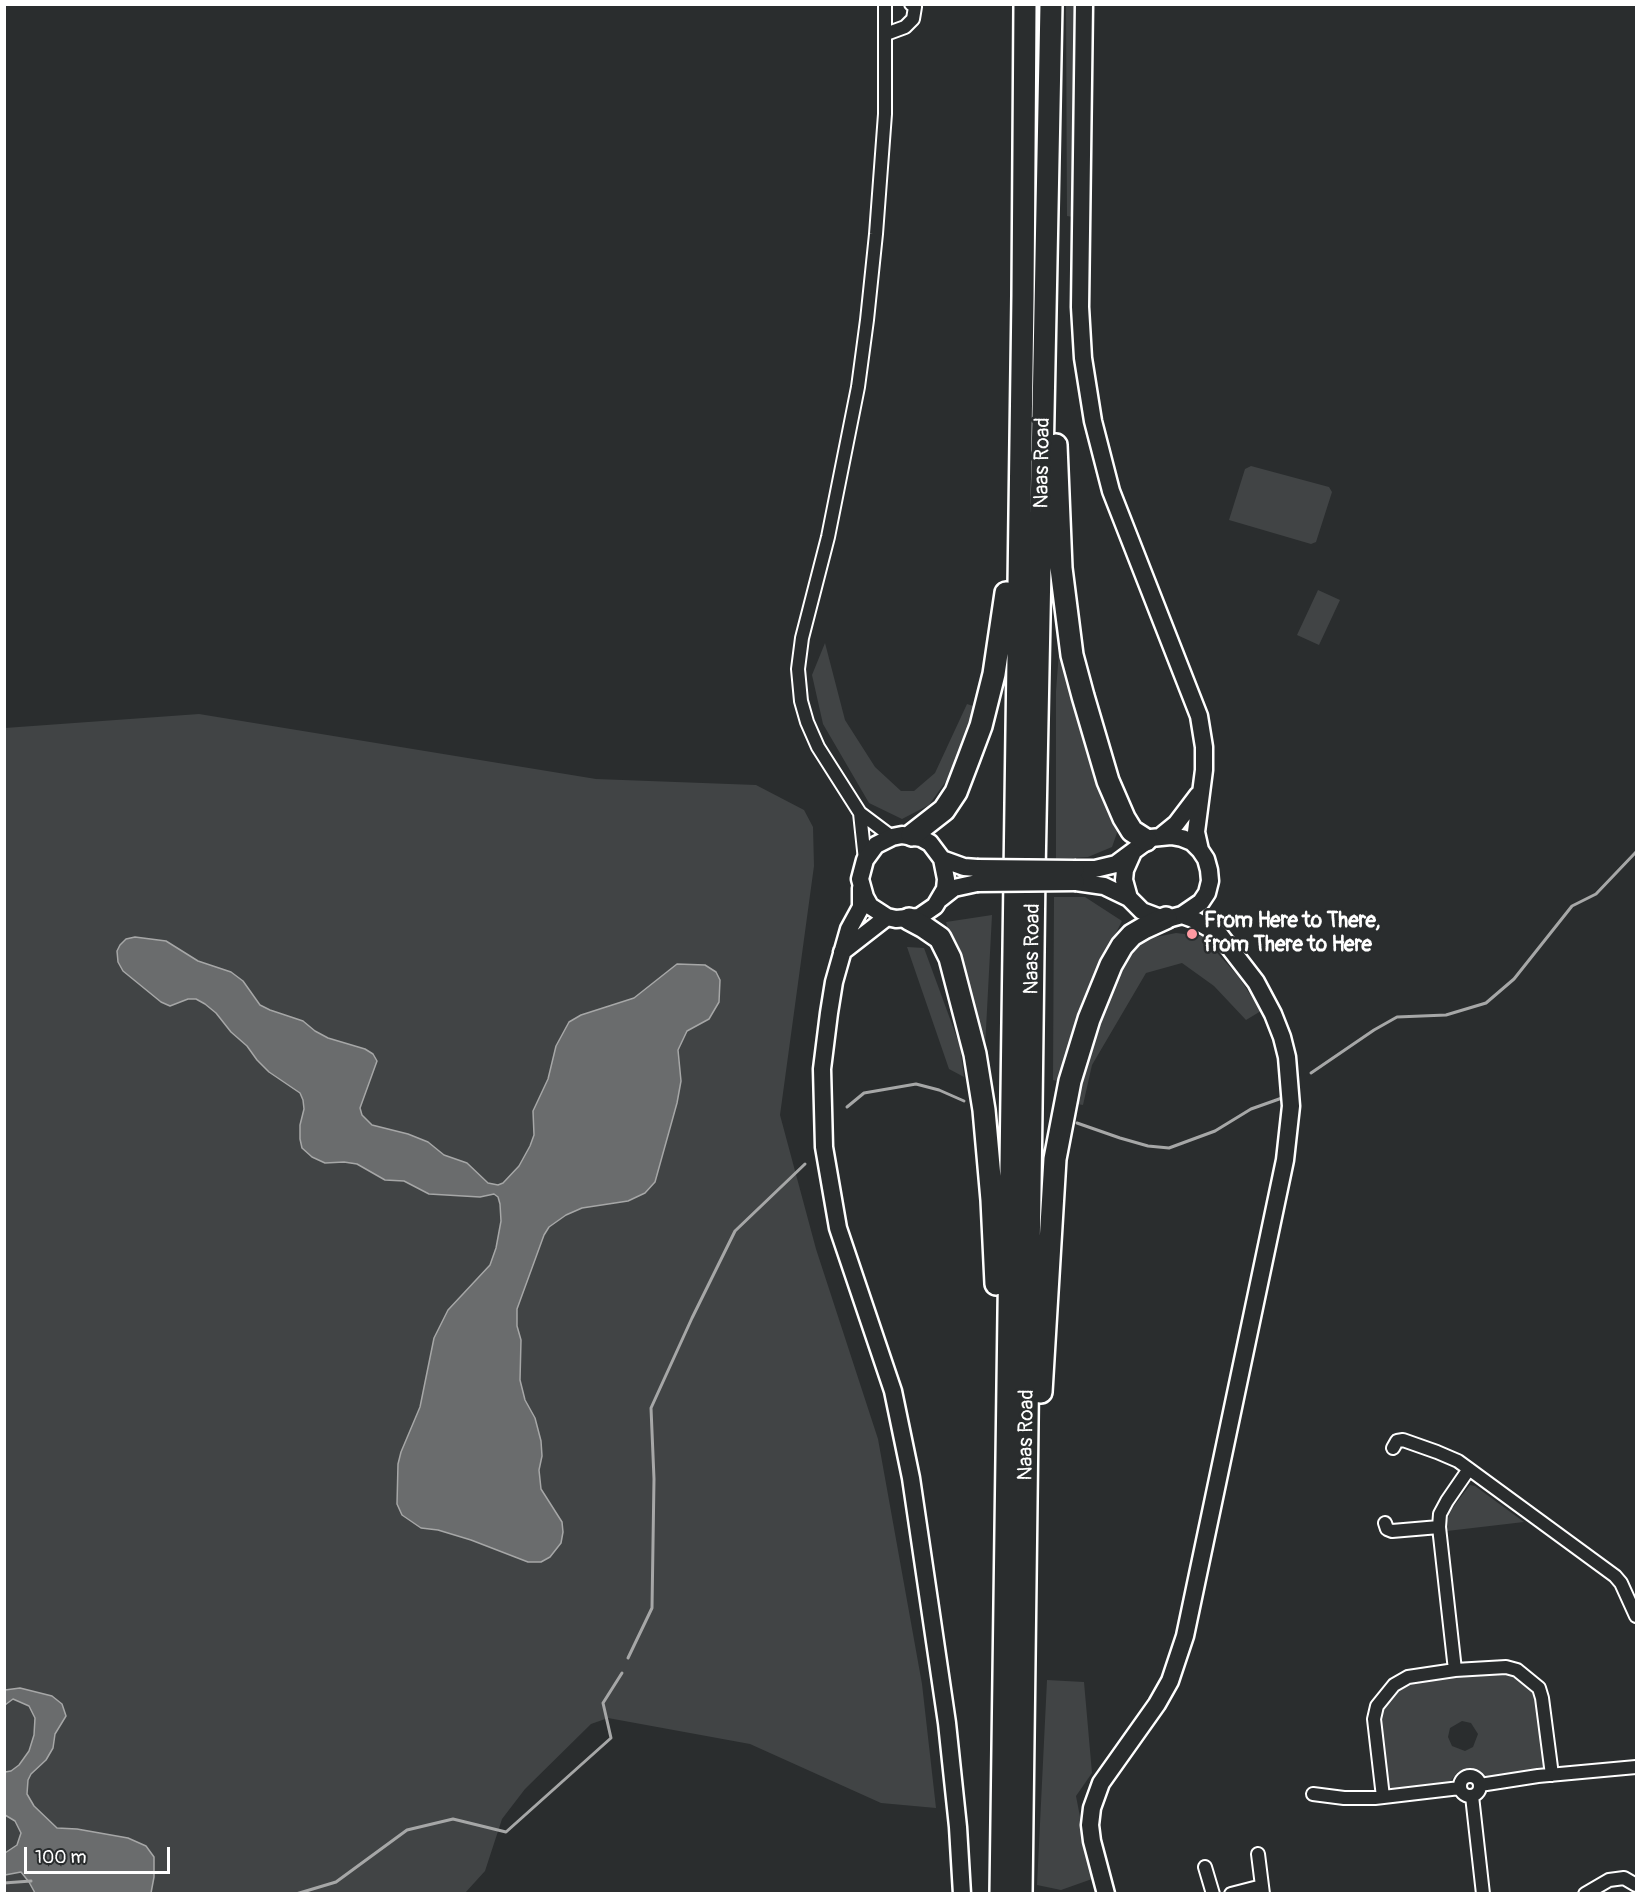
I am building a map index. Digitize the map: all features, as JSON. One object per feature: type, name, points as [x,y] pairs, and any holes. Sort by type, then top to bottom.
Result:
[{"type":"highway","name":"Naas Road","points":[[1021,1893],[1014,1642],[1025,4]]},
{"type":"highway","name":"Naas Road","points":[[1001,1893],[1014,1642],[1034,872],[1050,102],[1050,4]]},
{"type":"highway","points":[[1050,102],[1053,371],[1061,568],[1067,621],[1083,696],[1108,781],[1124,818],[1132,831],[1146,843]]},
{"type":"highway","points":[[902,836],[933,821],[956,792],[981,726],[994,674],[1005,613],[1010,538],[1011,458],[1023,296]]},
{"type":"highway","points":[[1014,1642],[1032,1566],[1052,1195],[1055,1160],[1070,1081],[1089,1019],[1122,946],[1132,935],[1174,917]]},
{"type":"highway","points":[[909,919],[940,938],[950,958],[975,1054],[984,1110],[992,1200],[1014,1642]]},
{"type":"street","points":[[865,860],[860,813],[818,747],[807,722],[801,700],[798,669],[802,638],[828,537],[858,387],[876,234],[885,114],[885,4]]},
{"type":"street","points":[[886,34],[905,27],[913,18],[915,7],[911,4]]},
{"type":"street","points":[[1084,4],[1080,307],[1083,358],[1093,420],[1112,491],[1199,716],[1204,747],[1204,770],[1196,832],[1200,850]]},
{"type":"street","points":[[1076,876],[1116,864],[1176,824],[1200,792]]},
{"type":"street","points":[[860,813],[902,836],[930,843],[942,859],[946,879],[940,899]]},
{"type":"street","points":[[902,836],[876,846],[861,869],[861,907],[849,929],[842,952],[829,1013],[822,1069],[824,1147],[838,1228],[893,1391],[911,1478],[947,1723],[958,1827],[962,1893]]},
{"type":"street","points":[[1106,1893],[1092,1841],[1090,1825],[1092,1808],[1101,1783],[1157,1704],[1178,1659],[1204,1550],[1283,1170],[1291,1106],[1290,1079],[1282,1037],[1256,982],[1219,934],[1211,915],[1207,892],[1209,870],[1200,850],[1192,842],[1182,838],[1146,843],[1125,870],[1125,889],[1129,898]]},
{"type":"street","points":[[942,859],[964,867],[977,876]]},
{"type":"street","points":[[861,888],[870,906],[886,917],[909,919],[928,912],[954,888],[977,876],[1076,876],[1129,898],[1142,911],[1193,919],[1219,934]]},
{"type":"street","points":[[1174,917],[1201,902],[1207,892]]},
{"type":"street","points":[[842,952],[886,917]]},
{"type":"street","points":[[1393,1448],[1397,1441],[1403,1440],[1458,1461],[1615,1576],[1621,1583],[1636,1616]]},
{"type":"street","points":[[1455,1670],[1438,1527],[1440,1514],[1469,1469]]},
{"type":"street","points":[[1385,1523],[1387,1529],[1392,1532],[1438,1527]]},
{"type":"street","points":[[1383,1797],[1374,1719],[1377,1706],[1394,1684],[1408,1677],[1455,1670],[1506,1667],[1517,1670],[1539,1688],[1552,1775]]},
{"type":"street","points":[[1480,1785],[1636,1767]]},
{"type":"street","points":[[1468,1776],[1477,1778],[1480,1785],[1479,1791],[1472,1796],[1464,1794],[1460,1788],[1461,1781],[1468,1776]]},
{"type":"street","points":[[1313,1794],[1344,1798],[1383,1797],[1460,1788]]},
{"type":"street","points":[[1472,1796],[1483,1893]]},
{"type":"street","points":[[1230,1893],[1263,1890],[1258,1854]]},
{"type":"street","points":[[1205,1868],[1213,1893]]},
{"type":"street","points":[[1585,1893],[1609,1880],[1624,1878],[1636,1885]]},
{"type":"shaded area","points":[[1066,5],[1075,5],[1073,217],[1067,216]]},
{"type":"shaded area","points":[[1251,466],[1329,487],[1332,492],[1316,542],[1311,544],[1229,520],[1245,469]]},
{"type":"shaded area","points":[[1318,590],[1340,600],[1319,645],[1297,635]]},
{"type":"shaded area","points":[[1061,625],[1099,784],[1118,830],[1112,847],[1088,857],[1056,859],[1056,691]]},
{"type":"shaded area","points":[[825,643],[845,720],[875,767],[901,791],[914,791],[935,773],[967,704],[976,707],[951,774],[929,805],[902,819],[869,803],[823,724],[812,675]]},
{"type":"shaded area","points":[[199,714],[596,779],[756,785],[804,810],[813,827],[814,866],[780,1115],[816,1249],[878,1439],[922,1684],[936,1808],[881,1803],[750,1744],[608,1718],[591,1724],[525,1789],[502,1819],[485,1871],[465,1893],[5,1894],[5,728]]},
{"type":"shaded area","points":[[1054,897],[1085,897],[1122,921],[1091,982],[1057,1081],[1053,1080]]},
{"type":"shaded area","points":[[992,915],[984,1067],[946,922]]},
{"type":"shaded area","points":[[1176,933],[1202,936],[1238,976],[1261,1011],[1246,1020],[1214,986],[1182,963],[1146,973],[1092,1065],[1083,1105],[1071,1103],[1099,1006],[1131,942]]},
{"type":"shaded area","points":[[135,937],[166,941],[198,961],[231,972],[243,981],[260,1005],[303,1021],[328,1038],[365,1049],[373,1054],[377,1061],[360,1108],[362,1115],[372,1125],[408,1134],[428,1142],[444,1155],[467,1163],[488,1183],[498,1185],[503,1183],[519,1166],[530,1146],[534,1135],[533,1111],[548,1079],[556,1046],[569,1022],[581,1015],[634,998],[677,964],[705,965],[716,972],[720,980],[719,1002],[709,1019],[687,1031],[678,1050],[681,1081],[655,1182],[645,1193],[628,1201],[582,1208],[566,1215],[549,1227],[517,1309],[517,1326],[521,1340],[520,1380],[525,1400],[535,1418],[541,1441],[542,1456],[539,1470],[541,1489],[562,1522],[561,1543],[550,1557],[541,1562],[528,1562],[471,1540],[438,1530],[421,1528],[402,1515],[397,1504],[398,1464],[420,1407],[434,1338],[448,1310],[490,1265],[501,1221],[498,1197],[494,1194],[480,1197],[429,1194],[404,1181],[385,1180],[357,1164],[325,1163],[312,1157],[302,1148],[300,1139],[300,1125],[304,1109],[300,1093],[269,1072],[216,1013],[205,1004],[196,999],[188,999],[170,1006],[161,1002],[123,971],[118,962],[117,951],[126,939]]},
{"type":"shaded area","points":[[907,947],[924,948],[960,1046],[964,1077],[949,1069]]},
{"type":"shaded area","points":[[1470,1485],[1475,1486],[1524,1522],[1447,1531],[1447,1521],[1451,1510]]},
{"type":"shaded area","points":[[1510,1672],[1527,1682],[1538,1703],[1546,1767],[1542,1771],[1487,1778],[1473,1768],[1466,1768],[1458,1772],[1447,1785],[1393,1791],[1388,1788],[1379,1723],[1381,1709],[1401,1685],[1412,1681]],"holes":[[[1462,1721],[1471,1723],[1478,1734],[1473,1747],[1465,1751],[1452,1746],[1448,1737],[1450,1728]]]},
{"type":"shaded area","points":[[1047,1680],[1084,1682],[1092,1773],[1076,1796],[1092,1879],[1061,1890],[1037,1885]]},
{"type":"shaded area","points":[[20,1688],[52,1696],[62,1704],[66,1716],[55,1734],[53,1748],[46,1760],[28,1780],[27,1794],[34,1806],[57,1828],[128,1838],[146,1846],[154,1857],[151,1893],[35,1893],[21,1872],[5,1875],[5,1853],[17,1845],[21,1833],[15,1821],[5,1815],[5,1772],[19,1765],[29,1751],[34,1735],[35,1718],[29,1706],[13,1699],[5,1705],[5,1690]]},
{"type":"waterway","points":[[1311,1073],[1397,1017],[1446,1015],[1486,1003],[1514,979],[1572,906],[1596,894],[1636,852]]},
{"type":"waterway","points":[[847,1107],[864,1093],[916,1084],[939,1090],[964,1101]]},
{"type":"waterway","points":[[1077,1123],[1148,1146],[1169,1148],[1215,1131],[1251,1109],[1282,1098]]},
{"type":"waterway","points":[[628,1658],[652,1608],[654,1479],[651,1408],[735,1231],[805,1164]]},
{"type":"waterway","points":[[296,1894],[336,1882],[407,1830],[453,1819],[506,1832],[611,1738],[603,1703],[622,1673]]},
{"type":"waterway","points":[[4,1883],[31,1881]]},
{"type":"place","name":"From Here to There, from There to Here","points":[[1192,934]]}]
